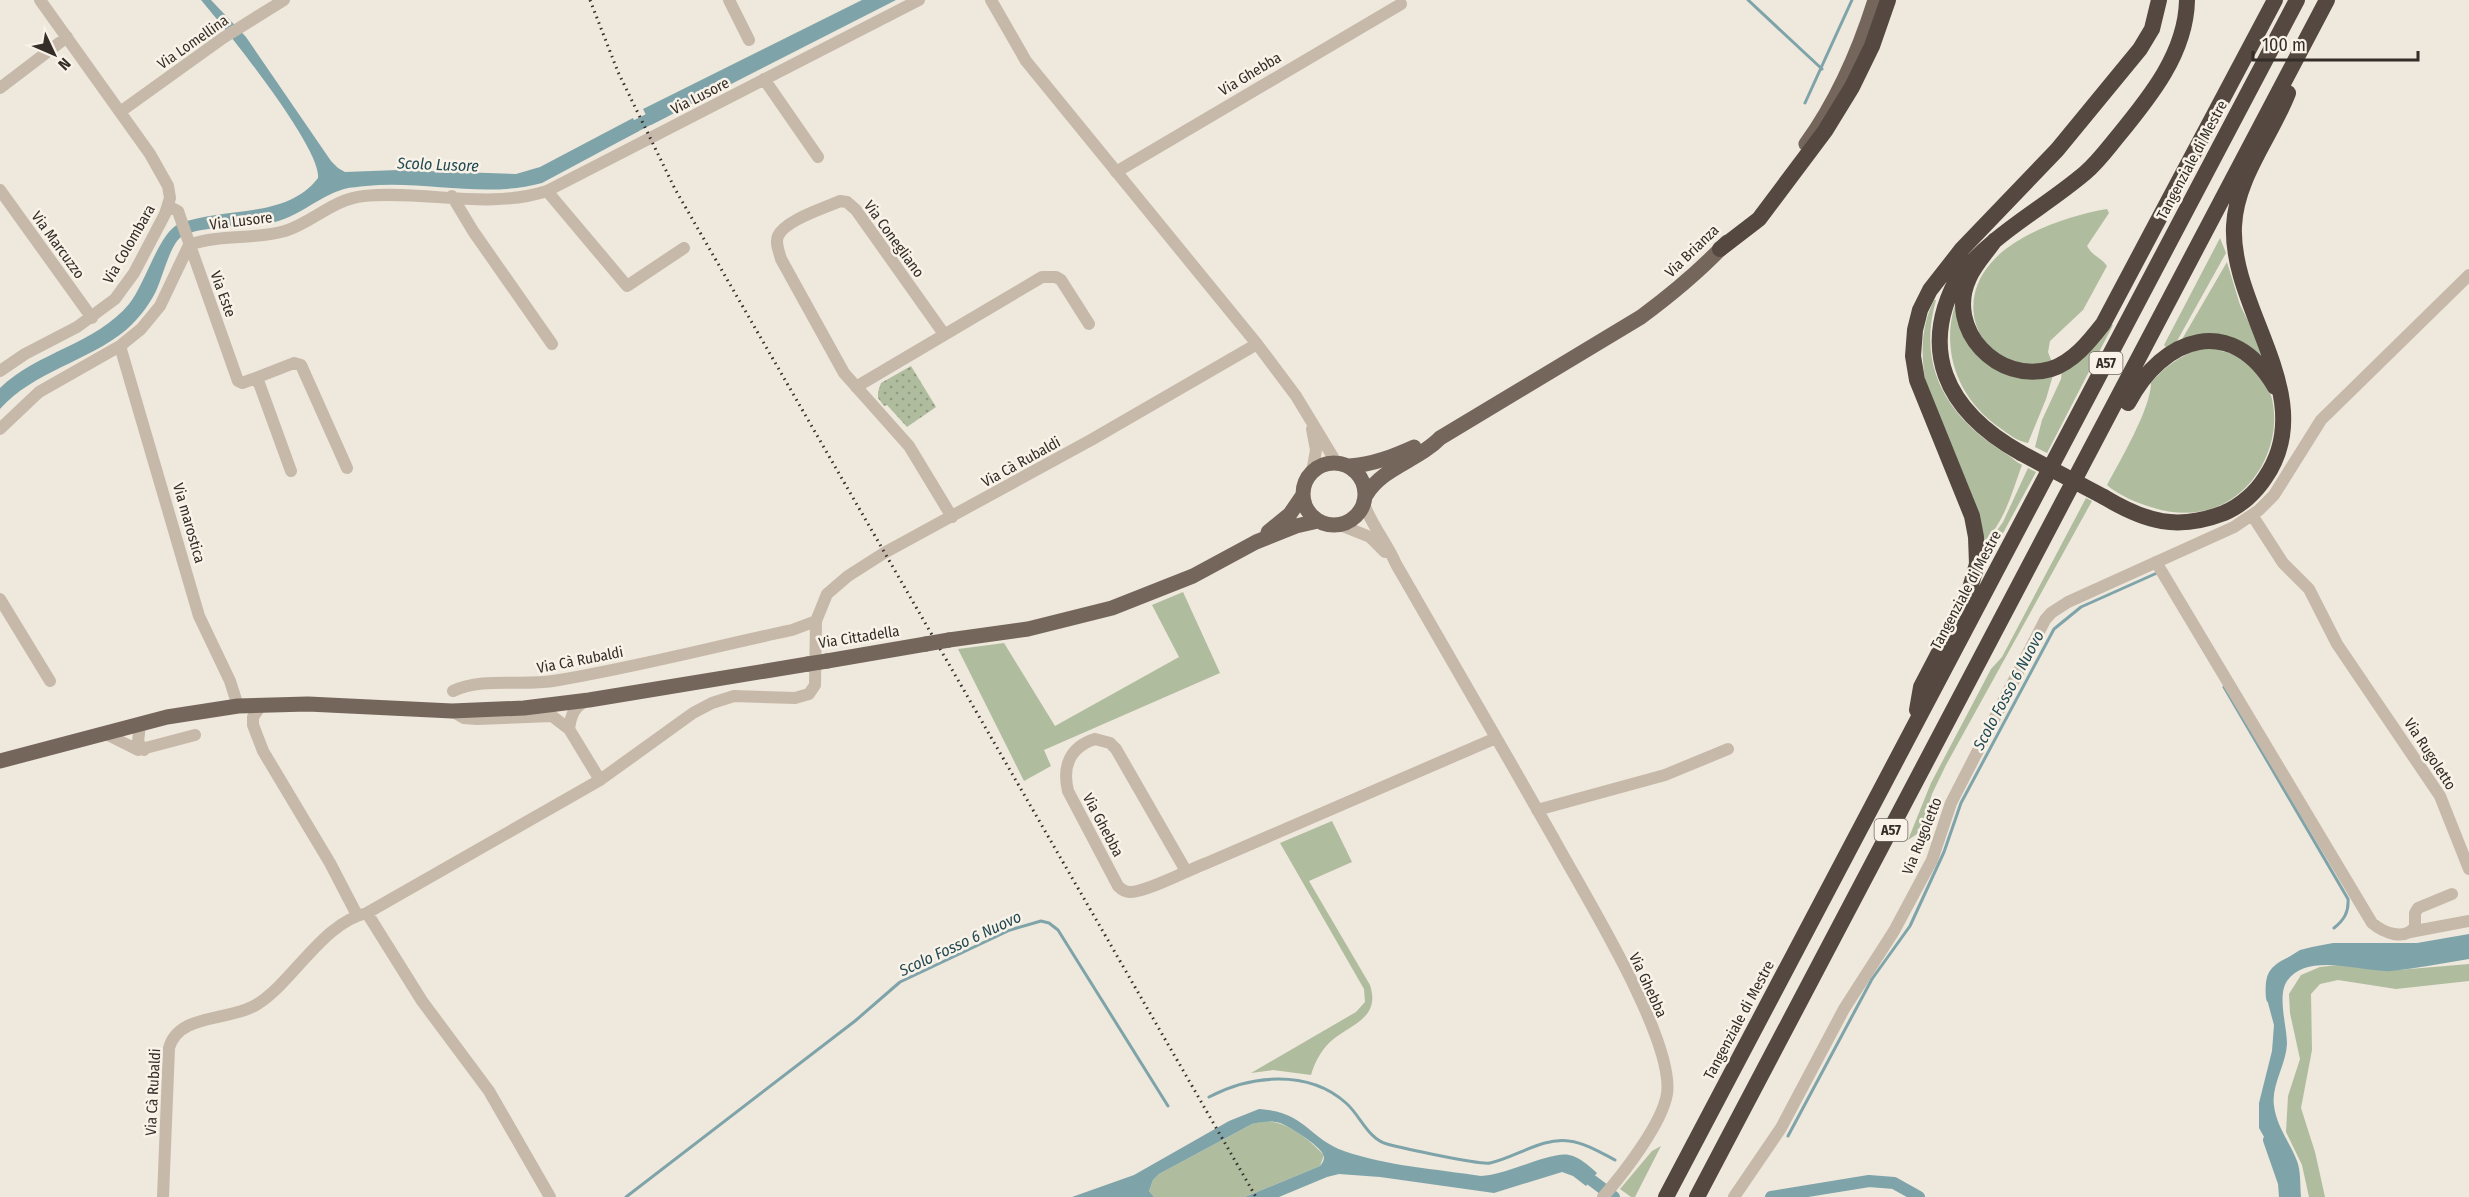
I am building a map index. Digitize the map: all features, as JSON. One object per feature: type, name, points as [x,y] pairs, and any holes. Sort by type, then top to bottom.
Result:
[{"type":"highway","points":[[1720,249],[1759,219],[1825,131],[1852,87],[1872,46],[1888,0]]},
{"type":"highway","name":"A57","points":[[1914,727],[1921,687],[1967,599],[1977,564],[1976,537],[1972,516],[1917,380],[1913,356],[1915,330],[1920,310],[1930,290],[1962,249],[2057,150],[2140,50],[2152,28],[2159,0]]},
{"type":"highway","name":"A57","points":[[1956,280],[1972,260],[1995,240],[2087,171],[2127,126],[2168,67],[2180,37],[2187,0]]},
{"type":"highway","name":"A57","points":[[1995,240],[1968,278],[1964,300],[1967,327],[1971,337],[1983,353],[2010,369],[2029,372],[2055,367],[2081,350],[2103,324],[2275,0]]},
{"type":"highway","name":"Tangenziale di Mestre","points":[[1666,1197],[2297,0]]},
{"type":"highway","name":"A57","points":[[1697,1197],[2327,0]]},
{"type":"highway","name":"A57","points":[[1994,216],[1956,280],[1943,309],[1940,327],[1939,350],[1945,373],[1956,397],[1967,412],[1996,439],[2134,514],[2174,523],[2192,522],[2229,511],[2246,500],[2261,485],[2273,466],[2282,443],[2283,416],[2274,364],[2240,274],[2234,249],[2234,224],[2242,186],[2279,116],[2313,27]]},
{"type":"highway","name":"A57","points":[[2085,462],[2102,452],[2146,373],[2167,354],[2187,344],[2202,340],[2221,341],[2238,347],[2253,357],[2266,371],[2280,395]]},
{"type":"main road","name":"Via Brianza","points":[[1342,464],[1360,465],[1440,438],[1641,317],[1671,295],[1720,249],[1780,181],[1828,111],[1852,62],[1875,0]]},
{"type":"main road","name":"Via Brianza","points":[[1365,499],[1373,483],[1431,447],[1440,438]]},
{"type":"main road","points":[[1324,464],[1342,464],[1362,479],[1365,499],[1355,518],[1341,525],[1318,521],[1310,514],[1303,495],[1304,487],[1312,472],[1324,464]]},
{"type":"main road","name":"Via Cittadella","points":[[1256,542],[1290,514],[1303,495]]},
{"type":"main road","name":"Via Cittadella","points":[[0,761],[167,717],[238,706],[309,704],[452,711],[524,708],[589,700],[1028,629],[1112,608],[1193,576],[1256,542],[1296,526],[1318,521]]},
{"type":"street","name":"Via Colombara","points":[[0,371],[25,354],[92,318],[115,299],[129,281],[168,206],[170,194],[166,182],[120,111],[40,0]]},
{"type":"street","name":"Via Lomellina","points":[[120,111],[245,23],[284,0]]},
{"type":"street","points":[[729,0],[749,40]]},
{"type":"street","name":"Via Lusore","points":[[188,242],[286,230],[329,207],[362,196],[419,194],[510,200],[547,191],[919,0]]},
{"type":"street","points":[[991,0],[1026,61],[1257,344],[1342,464]]},
{"type":"street","name":"Via Ghebba","points":[[1116,172],[1401,4]]},
{"type":"street","points":[[0,88],[68,36]]},
{"type":"street","points":[[764,79],[818,157]]},
{"type":"street","name":"Via Marcuzzo","points":[[0,190],[92,318]]},
{"type":"street","points":[[547,191],[627,286],[684,248]]},
{"type":"street","points":[[452,196],[473,231],[552,344]]},
{"type":"street","name":"Via Conegliano","points":[[944,334],[852,206],[840,201],[788,225],[778,236],[781,259],[844,374],[909,446],[952,517]]},
{"type":"street","name":"Via Este","points":[[168,206],[178,211],[238,381],[242,384],[253,379]]},
{"type":"street","points":[[0,429],[39,392],[120,346],[141,329],[160,306],[188,242]]},
{"type":"street","name":"Via Rugoletto","points":[[1734,1197],[1780,1128],[1844,1009],[1894,932],[1932,860],[1951,803],[2045,620],[2051,613],[2068,602],[2234,527],[2252,515],[2274,495],[2321,420],[2469,275]]},
{"type":"street","points":[[856,387],[944,334],[1049,276],[1060,280],[1089,324]]},
{"type":"street","name":"Via Cà Rubaldi","points":[[163,1197],[169,1048],[174,1034],[188,1026],[240,1012],[259,1003],[328,936],[362,914],[600,780],[693,713],[712,703],[734,696],[795,698],[809,694],[814,685],[816,621],[827,594],[848,576],[884,553],[952,517],[1257,344]]},
{"type":"street","name":"Via marostica","points":[[120,346],[199,616],[230,681],[238,706]]},
{"type":"street","points":[[253,379],[294,363],[301,364],[347,468]]},
{"type":"street","points":[[253,379],[259,383],[291,471]]},
{"type":"street","points":[[1306,411],[1316,450],[1312,472]]},
{"type":"street","name":"Via Ghebba","points":[[1365,499],[1370,521],[1386,543],[1537,810],[1627,973],[1648,1016],[1662,1059],[1667,1094],[1661,1111],[1620,1178],[1603,1197]]},
{"type":"street","name":"Via Rugoletto","points":[[2252,515],[2283,563],[2309,589],[2337,644],[2440,796],[2469,868]]},
{"type":"street","name":"Via Ghebba","points":[[1341,525],[1370,537],[1396,564]]},
{"type":"street","points":[[2156,562],[2369,920],[2389,933],[2410,932],[2469,921]]},
{"type":"street","points":[[0,599],[50,681]]},
{"type":"street","name":"Via Cà Rubaldi","points":[[453,691],[469,685],[534,684],[571,678],[792,630],[816,621]]},
{"type":"street","points":[[569,729],[572,712],[589,700]]},
{"type":"street","points":[[262,704],[253,717],[255,733],[263,751],[362,914],[422,1001],[489,1091],[550,1197]]},
{"type":"street","points":[[452,711],[464,718],[477,719],[547,714],[569,729],[600,780]]},
{"type":"street","points":[[140,724],[138,742],[144,750]]},
{"type":"street","points":[[104,733],[134,749],[144,750],[180,737],[195,735]]},
{"type":"street","name":"Via Ghebba","points":[[1182,873],[1116,749],[1110,742],[1095,739],[1078,747],[1067,762],[1065,780],[1068,791],[1119,886],[1123,891],[1130,892],[1182,873],[1323,814],[1496,738]]},
{"type":"street","points":[[1537,810],[1665,775],[1728,749]]},
{"type":"street","points":[[2410,932],[2415,927],[2415,913],[2418,908],[2452,894]]},
{"type":"green space","points":[[2107,209],[2109,213],[2087,246],[2107,266],[2083,310],[2050,341],[2048,352],[2053,365],[2028,367],[1995,351],[1985,341],[1974,316],[1976,289],[1991,263],[2014,243],[2044,227]]},
{"type":"green space","points":[[2220,238],[2226,253],[2177,341],[2181,341],[2227,262],[2240,305],[2262,349],[2264,360],[2254,352],[2167,348],[2164,345]]},
{"type":"green space","points":[[1959,294],[1977,351],[2053,375],[2028,443],[2010,435],[1984,415],[1962,385],[1955,368],[1950,332]]},
{"type":"green space","points":[[1934,300],[1936,300],[1931,325],[1931,349],[1935,371],[1943,391],[1954,409],[1969,426],[2022,465],[1997,526],[1983,542],[1926,386],[1923,342],[1926,321]]},
{"type":"green space","points":[[2111,324],[2113,325],[2047,453],[2035,447],[2042,420],[2061,379],[2062,370]]},
{"type":"green space","points":[[2200,349],[2239,357],[2264,379],[2274,409],[2271,442],[2257,474],[2232,499],[2197,512],[2154,508],[2111,489],[2107,485],[2141,420],[2150,394],[2151,383],[2173,363]]},
{"type":"green space","points":[[911,366],[936,407],[907,427],[887,405],[884,406],[878,398],[878,392],[881,383]]},
{"type":"green space","points":[[2028,468],[2036,472],[1982,572],[1983,550],[2003,522]]},
{"type":"green space","points":[[2086,498],[2092,501],[1946,765],[1932,794],[1920,832],[1908,840],[1931,783],[1991,669],[2002,657]]},
{"type":"green space","points":[[1183,592],[1220,673],[1044,750],[1051,766],[1024,781],[958,649],[1004,643],[1055,726],[1179,657],[1152,605]]},
{"type":"green space","points":[[1332,821],[1352,862],[1309,881],[1370,985],[1371,1006],[1362,1020],[1326,1046],[1318,1057],[1311,1075],[1273,1070],[1251,1073],[1356,1012],[1365,1002],[1364,989],[1280,843]]},
{"type":"green space","points":[[2356,963],[2386,971],[2469,964],[2469,981],[2396,989],[2338,980],[2320,984],[2311,994],[2312,1050],[2301,1108],[2315,1152],[2325,1197],[2309,1197],[2302,1165],[2286,1132],[2288,1096],[2300,1059],[2290,1013],[2289,994],[2301,975],[2320,967]]},
{"type":"green space","points":[[1265,1121],[1282,1124],[1304,1137],[1324,1155],[1320,1166],[1245,1197],[1154,1197],[1149,1191],[1153,1180],[1159,1174],[1252,1124]]},
{"type":"green space","points":[[1661,1146],[1635,1197],[1631,1197],[1620,1189],[1652,1151]]},
{"type":"water","points":[[201,0],[211,0],[246,37],[331,161],[345,172],[398,170],[516,174],[540,167],[633,118],[639,131],[542,183],[499,189],[410,185],[349,188],[325,197],[290,217],[270,223],[188,233],[181,237],[173,248],[151,300],[142,314],[126,330],[111,341],[29,385],[0,409],[0,388],[15,376],[116,318],[135,295],[165,237],[172,229],[179,224],[196,219],[272,206],[305,191],[318,178],[315,163],[305,141],[289,116],[249,60]]},
{"type":"water","points":[[862,0],[896,0],[651,125],[643,109]]},
{"type":"water","points":[[2469,934],[2469,959],[2392,971],[2322,965],[2296,972],[2287,981],[2284,987],[2283,1003],[2287,1044],[2275,1090],[2274,1106],[2278,1121],[2298,1165],[2301,1197],[2287,1197],[2280,1165],[2259,1128],[2259,1103],[2272,1051],[2274,1025],[2268,1003],[2271,978],[2284,960],[2300,950],[2312,947],[2333,943],[2417,943]]},
{"type":"water","points":[[1259,1109],[1287,1115],[1332,1146],[1344,1151],[1394,1164],[1481,1176],[1503,1172],[1551,1156],[1569,1155],[1581,1160],[1597,1173],[1586,1186],[1573,1176],[1562,1172],[1494,1193],[1380,1177],[1339,1174],[1279,1197],[1245,1197],[1320,1166],[1324,1160],[1318,1148],[1298,1133],[1280,1123],[1266,1122],[1252,1124],[1159,1174],[1153,1180],[1149,1191],[1154,1197],[1072,1197],[1134,1175],[1229,1121]]},
{"type":"waterway","points":[[1748,0],[1822,69]]},
{"type":"waterway","points":[[1805,103],[1852,0]]},
{"type":"waterway","name":"Scolo Lusore","points":[[622,133],[663,112]]},
{"type":"waterway","name":"Scolo Fosso 6 Nuovo","points":[[1788,1136],[1872,979],[1910,926],[1944,852],[1961,803],[2054,629],[2081,607],[2157,573]]},
{"type":"waterway","name":"Scolo Fosso 6 Nuovo","points":[[2224,687],[2348,899],[2345,915],[2334,928]]},
{"type":"waterway","name":"Scolo Fosso 6 Nuovo","points":[[626,1197],[855,1021],[900,982],[1010,930],[1041,921],[1049,923],[1058,930],[1168,1106]]},
{"type":"waterway","points":[[2272,998],[2274,975],[2281,968],[2293,962]]},
{"type":"waterway","name":"Scolo Fosso 6 Nuovo","points":[[1209,1097],[1242,1084],[1260,1080],[1297,1080],[1331,1092],[1351,1108],[1375,1137],[1387,1144],[1457,1159],[1490,1163],[1549,1142],[1569,1141],[1587,1146],[1615,1160]]},
{"type":"waterway","points":[[2269,1140],[2284,1183],[2285,1197]]},
{"type":"waterway","points":[[1578,1170],[1614,1197]]},
{"type":"waterway","points":[[1771,1197],[1869,1181],[1894,1183],[1919,1197]]},
{"type":"railway","points":[[590,0],[618,72],[675,189],[1256,1197]]}]
